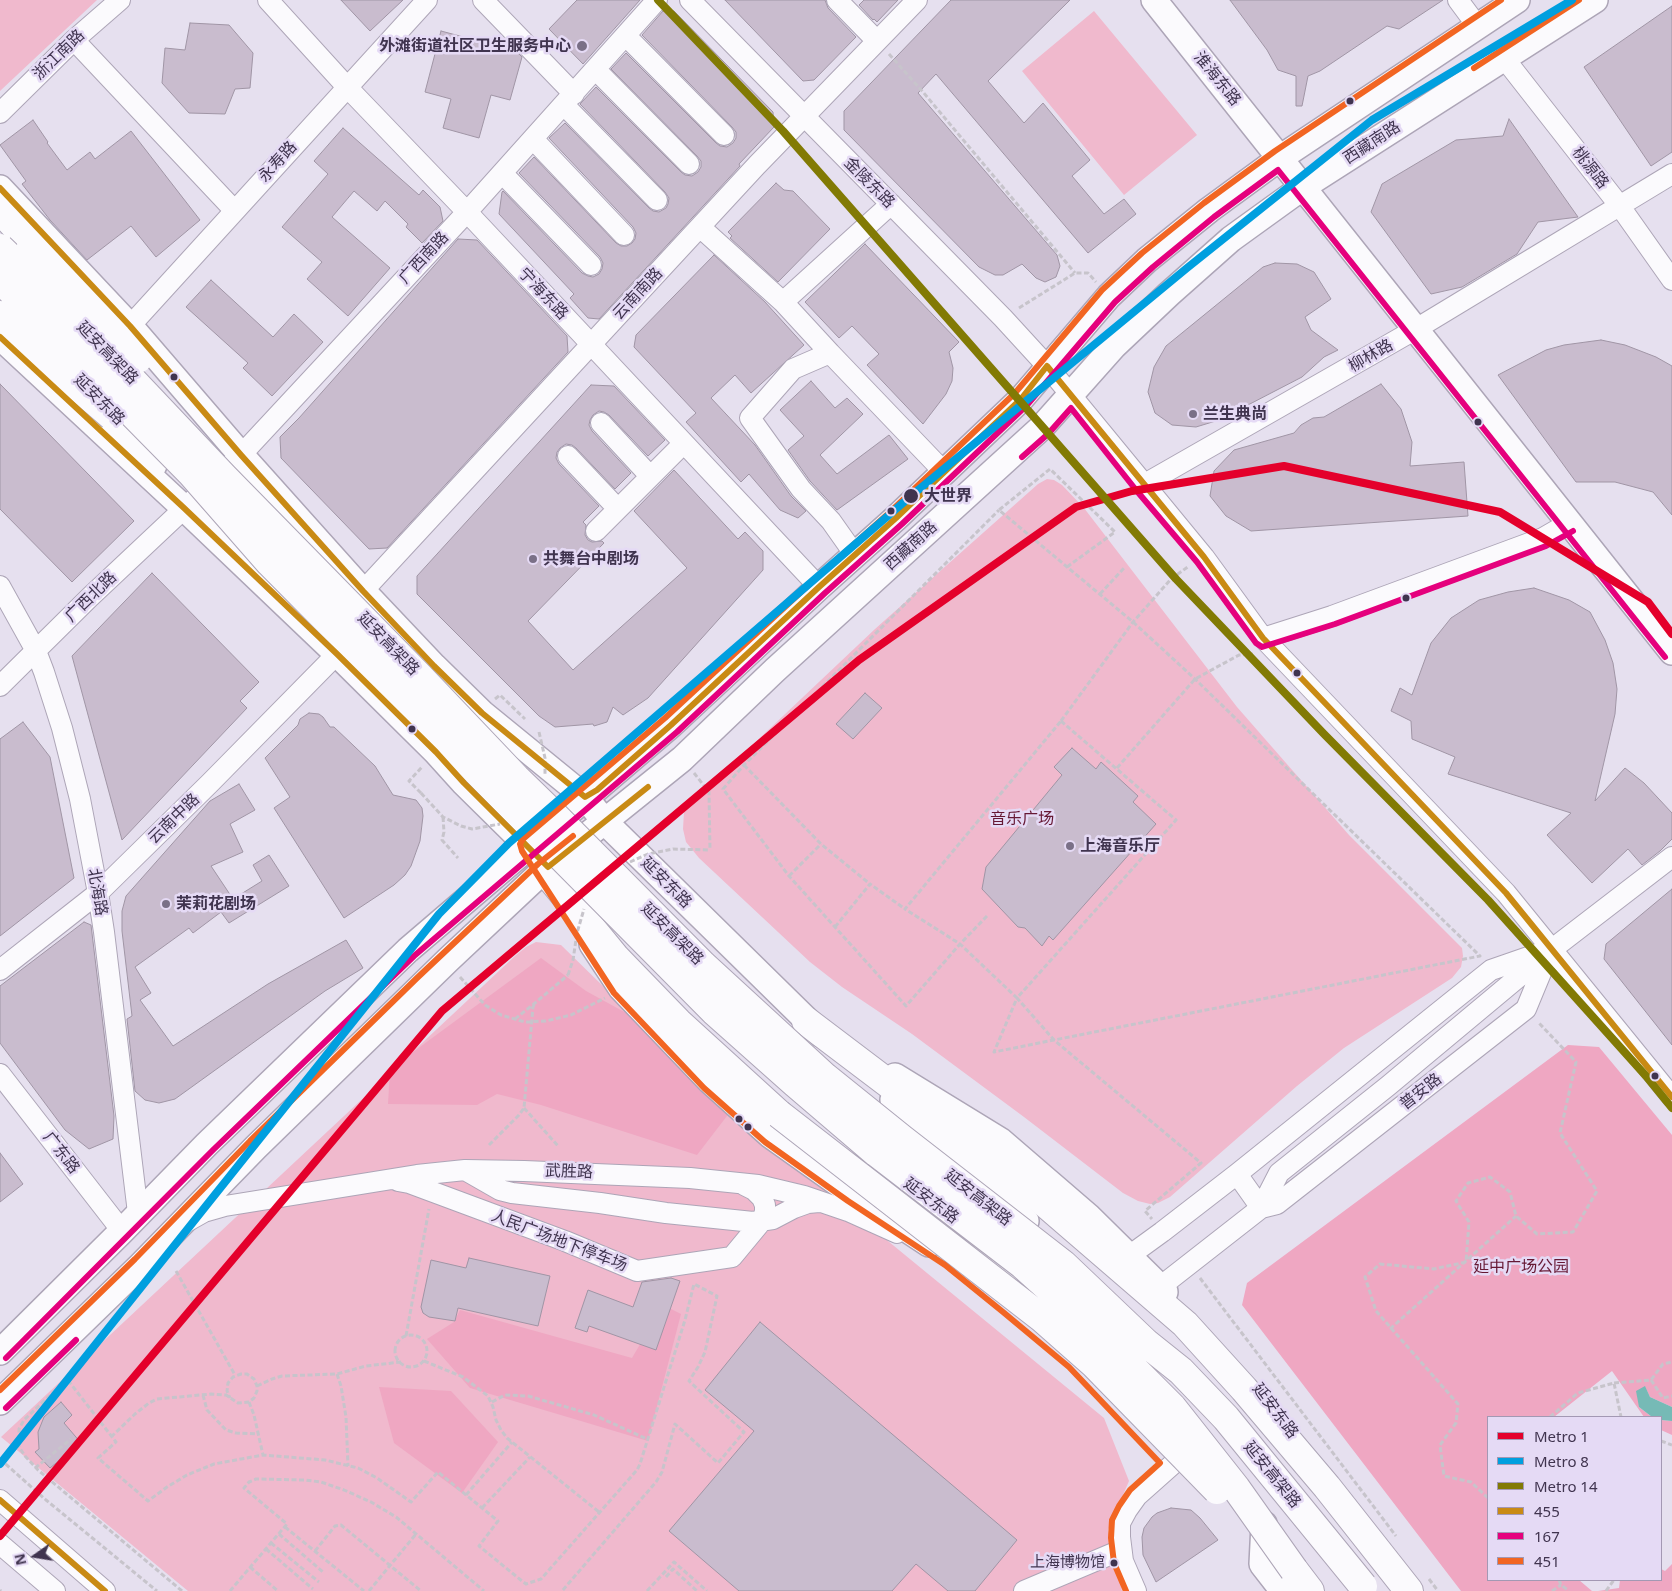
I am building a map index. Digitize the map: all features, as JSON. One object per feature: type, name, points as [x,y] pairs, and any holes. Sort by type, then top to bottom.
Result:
[{"type":"highway","points":[[0,210],[66,279],[271,507],[528,767],[754,991],[811,1045],[868,1094],[1070,1251],[1106,1284],[1146,1326],[1181,1372]]},
{"type":"highway","name":"延安高架路","points":[[0,248],[82,327],[224,477],[516,778],[724,985],[825,1077],[902,1140],[1063,1264],[1146,1343],[1181,1372],[1226,1418],[1369,1590]]},
{"type":"highway","name":"延安高架路","points":[[0,279],[192,474],[270,562],[714,1011],[862,1140],[1023,1265],[1099,1333],[1172,1407],[1236,1488],[1288,1580],[1310,1591]]},
{"type":"highway","points":[[0,315],[35,350],[107,412],[270,562]]},
{"type":"highway","points":[[546,868],[616,958],[678,1022],[779,1114],[1058,1332],[1094,1364],[1151,1421],[1288,1580]]},
{"type":"highway","points":[[806,1020],[1033,1193],[1185,1324],[1415,1586]]},
{"type":"main road","name":"淮海东路","points":[[1154,0],[1672,652]]},
{"type":"main road","name":"西藏南路","points":[[0,1352],[207,1144],[408,950],[671,725],[944,472],[1020,399],[1108,296],[1147,260],[1209,210],[1280,158],[1517,0]]},
{"type":"main road","name":"西藏南路","points":[[0,1402],[180,1225],[256,1147],[448,960],[546,868],[682,759],[775,670],[1041,428],[1114,346],[1217,251],[1303,187],[1595,0]]},
{"type":"main road","name":"延安东路","points":[[0,188],[130,326],[241,455],[363,591],[434,666],[482,713],[585,797],[605,822],[806,1020],[1062,1254],[1328,1530],[1369,1590]]},
{"type":"main road","name":"延安东路","points":[[0,229],[38,268],[70,296],[155,355]]},
{"type":"main road","name":"延安东路","points":[[0,304],[124,424],[184,508]]},
{"type":"main road","name":"延安东路","points":[[0,337],[184,508],[337,654],[529,846],[546,868],[621,988],[710,1081],[770,1134],[852,1194],[950,1258],[1052,1341],[1075,1361],[1173,1464]]},
{"type":"main road","name":"延安东路","points":[[546,868],[592,902],[758,1060],[859,1147],[1016,1267],[1059,1305],[1138,1385],[1212,1466],[1264,1524],[1316,1591]]},
{"type":"main road","name":"延安东路","points":[[806,1020],[1001,1141],[1088,1216],[1246,1373],[1415,1586]]},
{"type":"main road","points":[[970,1231],[1052,1341]]},
{"type":"main road","points":[[1173,1464],[1212,1466]]},
{"type":"main road","points":[[1264,1524],[1262,1564],[1288,1580]]},
{"type":"street","name":"浙江南路","points":[[0,113],[74,40],[120,0]]},
{"type":"street","name":"宁海东路","points":[[268,0],[347,87],[819,587]]},
{"type":"street","name":"永寿路","points":[[130,326],[427,0]]},
{"type":"street","points":[[483,0],[657,200]]},
{"type":"street","name":"广西南路","points":[[184,508],[241,455],[467,212],[658,0]]},
{"type":"street","name":"金陵东路","points":[[690,0],[1003,318],[1047,366],[1204,557],[1263,638],[1506,893],[1672,1096]]},
{"type":"street","points":[[837,0],[877,41]]},
{"type":"street","name":"云南南路","points":[[363,591],[804,116],[917,0]]},
{"type":"street","points":[[1458,0],[1478,26]]},
{"type":"street","points":[[626,36],[724,135]]},
{"type":"street","points":[[74,40],[234,210]]},
{"type":"street","name":"桃源路","points":[[1504,58],[1619,205],[1672,280]]},
{"type":"street","points":[[596,70],[689,164]]},
{"type":"street","points":[[533,139],[624,235]]},
{"type":"street","points":[[502,173],[590,265]]},
{"type":"street","name":"柳林路","points":[[1143,485],[1416,330],[1672,174]]},
{"type":"street","points":[[783,302],[891,204]]},
{"type":"street","points":[[700,227],[783,302],[944,472]]},
{"type":"street","points":[[830,353],[794,369],[750,418],[800,489],[831,521],[855,555]]},
{"type":"street","points":[[601,423],[650,476]]},
{"type":"street","points":[[596,531],[683,444]]},
{"type":"street","points":[[568,456],[618,509]]},
{"type":"street","name":"广西北路","points":[[0,686],[184,508]]},
{"type":"street","points":[[1263,638],[1332,616],[1543,538],[1569,523]]},
{"type":"street","name":"北海路","points":[[0,586],[36,651],[62,728],[80,799],[98,893],[114,1008],[130,1222]]},
{"type":"street","name":"云南中路","points":[[0,970],[98,893],[337,654]]},
{"type":"street","name":"普安路","points":[[1261,1208],[1279,1172],[1388,1086],[1551,950],[1672,857]]},
{"type":"street","name":"普安路","points":[[1129,1256],[1236,1174],[1485,963],[1551,950]]},
{"type":"street","name":"普安路","points":[[1160,1287],[1261,1208],[1277,1204],[1526,1009],[1551,950]]},
{"type":"street","name":"广东路","points":[[0,1074],[130,1222]]},
{"type":"street","points":[[465,1170],[500,1190],[512,1193],[753,1222],[773,1219],[794,1208],[821,1202]]},
{"type":"street","name":"武胜路","points":[[180,1225],[204,1212],[225,1206],[391,1179],[465,1170],[603,1174],[690,1178],[770,1188],[848,1211],[950,1258]]},
{"type":"street","points":[[1236,1174],[1261,1208]]},
{"type":"street","name":"人民广场地下停车场","points":[[391,1179],[410,1183],[565,1241],[636,1271],[732,1256],[761,1222]]},
{"type":"street","points":[[740,1183],[754,1190],[766,1205],[761,1222]]},
{"type":"street","points":[[1136,1591],[1123,1561],[1120,1523],[1138,1496],[1173,1464]]},
{"type":"street","points":[[0,1500],[105,1591]]},
{"type":"street","points":[[0,1544],[55,1591]]},
{"type":"street","points":[[1024,1591],[1121,1550]]},
{"type":"path","points":[[877,41],[923,92],[1074,273]]},
{"type":"path","points":[[1003,318],[1074,273],[1088,273],[1108,296]]},
{"type":"path","points":[[987,916],[906,1006],[789,876],[724,790],[744,765],[999,510],[1050,469],[1115,532],[1068,567]]},
{"type":"path","points":[[999,510],[1133,622],[1195,679],[1485,963]]},
{"type":"path","points":[[905,909],[1061,721],[1133,622],[1171,579],[1204,557]]},
{"type":"path","points":[[1100,594],[1125,567]]},
{"type":"path","points":[[1117,768],[1195,679],[1239,655],[1278,652]]},
{"type":"path","points":[[1061,721],[1176,820],[1017,998],[994,1052],[1485,963]]},
{"type":"path","points":[[421,793],[409,781],[436,752]]},
{"type":"path","points":[[682,759],[709,792],[710,850]]},
{"type":"path","points":[[744,765],[821,844],[870,884],[960,944],[1017,998],[1054,1040],[1201,1164],[1144,1211],[1162,1232]]},
{"type":"path","points":[[443,817],[444,832],[442,840],[458,858]]},
{"type":"path","points":[[789,876],[821,844]]},
{"type":"path","points":[[835,927],[870,884]]},
{"type":"path","points":[[448,960],[485,1005],[501,1015],[525,1022],[558,1019],[571,1015],[621,988]]},
{"type":"path","points":[[514,1019],[535,1004],[568,975]]},
{"type":"path","points":[[489,1145],[524,1108],[533,1008],[535,1004]]},
{"type":"path","points":[[1466,1262],[1469,1222],[1456,1201],[1468,1183],[1490,1177],[1510,1192],[1516,1216],[1537,1234],[1574,1232],[1596,1190],[1560,1133],[1576,1062],[1526,1009]]},
{"type":"path","points":[[524,1108],[559,1147]]},
{"type":"path","points":[[406,1336],[430,1208]]},
{"type":"path","points":[[1390,1329],[1516,1216]]},
{"type":"path","points":[[1466,1262],[1434,1269],[1380,1264],[1365,1277],[1376,1311],[1458,1404],[1456,1423],[1440,1445],[1444,1476],[1470,1482],[1487,1497]]},
{"type":"path","points":[[1189,1264],[1396,1536]]},
{"type":"path","points":[[176,1272],[235,1375]]},
{"type":"path","points":[[182,1591],[35,1468],[19,1447],[19,1429],[30,1413],[68,1379],[116,1442],[98,1458],[148,1501],[187,1475],[214,1464],[263,1455],[325,1460],[358,1468],[377,1478],[412,1502],[438,1472],[498,1521],[479,1546],[526,1584],[541,1579],[636,1470],[694,1284],[717,1296],[705,1352],[689,1381],[744,1432],[718,1463],[675,1424],[662,1472],[656,1482],[562,1591]]},
{"type":"path","points":[[406,1336],[416,1336],[424,1341],[427,1354],[424,1361],[416,1366],[405,1366],[396,1354],[396,1348],[400,1340],[406,1336]]},
{"type":"path","points":[[424,1361],[463,1377],[488,1396],[492,1402],[498,1425],[512,1442],[599,1512]]},
{"type":"path","points":[[257,1386],[282,1376],[337,1374],[366,1366],[401,1362]]},
{"type":"path","points":[[1551,1416],[1578,1392],[1614,1383],[1651,1380],[1663,1364],[1672,1362]]},
{"type":"path","points":[[111,1437],[149,1403],[157,1399],[226,1395],[230,1398],[238,1403],[249,1402],[256,1395],[257,1386],[254,1379],[247,1374],[235,1375],[228,1383],[227,1391],[230,1398]]},
{"type":"path","points":[[337,1374],[346,1417],[348,1466]]},
{"type":"path","points":[[1651,1380],[1664,1398],[1672,1396]]},
{"type":"path","points":[[1614,1383],[1621,1416]]},
{"type":"path","points":[[203,1395],[207,1410],[226,1430],[236,1433],[259,1434]]},
{"type":"path","points":[[492,1402],[505,1395],[528,1396],[594,1415],[647,1439]]},
{"type":"path","points":[[249,1402],[263,1455]]},
{"type":"path","points":[[35,1468],[71,1439]]},
{"type":"path","points":[[466,1495],[512,1442]]},
{"type":"path","points":[[482,1508],[530,1457]]},
{"type":"path","points":[[0,1459],[46,1500],[157,1591]]},
{"type":"path","points":[[230,1591],[288,1524],[244,1488],[249,1482],[256,1479],[321,1482],[371,1502],[396,1517],[484,1591]]},
{"type":"path","points":[[315,1551],[335,1526],[341,1525],[421,1591]]},
{"type":"path","points":[[285,1527],[364,1591]]},
{"type":"path","points":[[279,1534],[323,1572]]},
{"type":"path","points":[[369,1591],[416,1534]]},
{"type":"path","points":[[272,1543],[320,1582]]},
{"type":"path","points":[[266,1550],[312,1589]]},
{"type":"path","points":[[647,1591],[674,1562],[707,1591]]},
{"type":"path","points":[[250,1567],[278,1591]]},
{"type":"path","points":[[666,1577],[673,1569],[697,1591],[700,1584]]},
{"type":"path","points":[[1559,1581],[1561,1585],[1569,1591]]},
{"type":"path","points":[[1552,1591],[1561,1585]]},
{"type":"path","points":[[1415,1586],[1438,1591]]},
{"type":"green space","points":[[0,0],[97,0],[0,91]]},
{"type":"green space","points":[[1094,11],[1197,135],[1124,195],[1022,71]]},
{"type":"green space","name":"音乐广场","points":[[1047,479],[1054,480],[1062,485],[1084,508],[1237,707],[1349,835],[1462,948],[1461,967],[1452,978],[1344,1048],[1297,1086],[1170,1197],[1158,1203],[1150,1204],[1138,1201],[1123,1193],[912,1034],[842,987],[810,962],[699,858],[686,842],[683,829],[684,812],[691,803],[875,629],[1038,484]]},
{"type":"green space","points":[[536,942],[561,945],[739,1119],[1104,1418],[1129,1481],[1108,1530],[1122,1591],[188,1591],[1,1437],[515,956]]},
{"type":"green space","points":[[541,958],[586,991],[628,1014],[730,1112],[697,1155],[541,1105],[497,1094],[477,1105],[388,1104],[390,1069]]},
{"type":"green space","name":"延中广场公园","points":[[1568,1045],[1599,1047],[1672,1135],[1672,1407],[1650,1397],[1645,1387],[1639,1407],[1651,1416],[1643,1416],[1612,1371],[1555,1416],[1487,1416],[1487,1581],[1580,1581],[1592,1591],[1461,1591],[1242,1305],[1247,1283]]},
{"type":"green space","points":[[663,1305],[681,1314],[648,1441],[470,1388],[427,1339],[454,1322],[460,1310],[632,1358]]},
{"type":"green space","points":[[379,1387],[451,1391],[498,1442],[462,1493],[394,1443]]},
{"type":"green space","points":[[1662,1420],[1672,1421],[1672,1435],[1662,1430]]},
{"type":"green space","points":[[1672,1564],[1672,1591],[1598,1591],[1619,1588],[1620,1581],[1662,1581],[1662,1570],[1665,1571]]},
{"type":"shaded area","points":[[1645,1386],[1650,1397],[1672,1407],[1672,1421],[1662,1420],[1662,1416],[1651,1416],[1639,1407],[1636,1391]]},
{"type":"building","points":[[341,0],[403,0],[370,31]]},
{"type":"building","name":"外滩街道社区卫生服务中心","points":[[577,0],[640,0],[583,64],[549,29]]},
{"type":"building","points":[[725,0],[825,0],[828,8],[856,37],[814,80],[803,81]]},
{"type":"building","points":[[864,0],[898,0],[877,22],[859,5]]},
{"type":"building","points":[[951,0],[1070,0],[988,81],[1024,123],[1043,103],[1090,160],[1072,176],[1104,214],[1124,199],[1136,214],[1088,253],[936,74],[918,93],[1057,255],[1060,266],[1056,277],[1045,282],[1036,278],[1022,264],[1003,275],[995,275],[979,267],[844,130],[844,111]]},
{"type":"building","points":[[1230,0],[1443,0],[1399,29],[1387,26],[1320,71],[1308,76],[1302,106],[1296,106],[1296,76],[1278,70],[1267,50]]},
{"type":"building","points":[[1672,6],[1672,152],[1651,166],[1584,67]]},
{"type":"building","points":[[663,11],[674,11],[773,112],[774,127],[599,319],[588,318],[570,298],[574,294],[499,214],[502,192],[582,273],[593,277],[599,274],[602,269],[603,263],[600,257],[519,173],[534,157],[616,243],[621,246],[627,246],[635,239],[636,233],[633,227],[549,138],[565,123],[649,208],[659,212],[666,208],[669,198],[665,192],[580,104],[596,87],[681,172],[692,176],[698,172],[701,167],[701,161],[697,156],[611,69],[626,53],[716,143],[727,147],[733,143],[736,138],[736,132],[732,127],[642,35]]},
{"type":"building","points":[[190,23],[229,25],[253,53],[250,88],[235,89],[225,114],[189,113],[162,83],[165,48],[185,50]]},
{"type":"building","points":[[441,31],[516,51],[522,57],[510,100],[491,95],[479,138],[443,128],[451,99],[425,92]]},
{"type":"building","points":[[1509,119],[1578,217],[1538,222],[1517,254],[1462,287],[1431,294],[1371,212],[1382,184],[1456,140],[1503,136]]},
{"type":"building","points":[[33,120],[67,170],[90,152],[95,159],[131,131],[200,220],[156,257],[131,226],[87,260],[50,220],[22,184],[26,181],[0,145]]},
{"type":"building","points":[[343,128],[419,195],[423,190],[440,207],[443,221],[422,243],[406,227],[408,224],[385,201],[377,211],[354,191],[332,217],[390,268],[348,316],[307,279],[322,262],[282,227],[328,174],[314,161]]},
{"type":"building","points":[[776,183],[784,190],[793,191],[830,229],[778,282],[730,238],[732,236],[728,232]]},
{"type":"building","points":[[458,239],[477,240],[567,336],[568,352],[387,548],[369,549],[281,458],[280,437]]},
{"type":"building","points":[[865,244],[959,342],[949,352],[953,368],[952,381],[946,394],[923,424],[867,365],[879,354],[852,326],[839,338],[805,302]]},
{"type":"building","points":[[714,255],[765,302],[804,345],[751,393],[735,375],[711,398],[755,445],[791,496],[806,511],[798,518],[780,510],[749,474],[741,482],[686,422],[696,413],[634,347],[636,335]]},
{"type":"building","points":[[1275,263],[1297,264],[1314,272],[1331,299],[1305,317],[1311,330],[1338,350],[1324,357],[1302,377],[1219,420],[1196,427],[1172,425],[1155,413],[1148,392],[1154,367],[1166,346],[1263,267]]},
{"type":"building","points":[[211,280],[273,337],[294,314],[323,342],[272,396],[243,368],[248,363],[186,307]]},
{"type":"building","points":[[1601,340],[1625,345],[1656,357],[1672,366],[1672,515],[1653,492],[1615,482],[1576,482],[1498,375],[1546,350],[1564,345]]},
{"type":"building","points":[[811,381],[835,408],[847,398],[863,414],[820,455],[837,474],[889,435],[908,459],[837,510],[810,481],[788,450],[804,436],[780,410]]},
{"type":"building","points":[[0,384],[134,521],[72,582],[0,509]]},
{"type":"building","points":[[1381,384],[1401,409],[1412,442],[1410,466],[1464,462],[1468,516],[1251,531],[1226,516],[1210,496],[1214,471],[1234,450],[1294,433],[1301,425],[1313,418],[1324,417]]},
{"type":"building","points":[[591,385],[614,386],[665,440],[648,456],[609,415],[599,411],[593,415],[589,425],[592,431],[631,473],[615,489],[572,445],[566,444],[557,452],[556,458],[559,464],[599,506],[583,522],[586,525],[585,535],[592,542],[602,541],[604,543],[528,621],[573,670],[687,568],[634,511],[674,470],[738,539],[745,532],[763,551],[763,570],[648,698],[623,715],[613,707],[607,722],[594,726],[593,724],[555,727],[539,716],[417,594],[417,576]]},
{"type":"building","points":[[152,573],[259,682],[240,701],[247,708],[122,840],[72,656]]},
{"type":"building","points":[[1534,588],[1569,600],[1590,612],[1605,640],[1613,663],[1617,689],[1615,714],[1595,801],[1625,768],[1644,783],[1672,813],[1672,839],[1660,851],[1642,865],[1628,849],[1592,883],[1547,835],[1571,813],[1448,774],[1455,757],[1412,739],[1411,721],[1391,711],[1400,688],[1412,695],[1431,643],[1451,618],[1479,600],[1508,592]]},
{"type":"building","points":[[865,693],[882,708],[853,739],[836,724]]},
{"type":"building","points":[[309,713],[319,714],[323,717],[330,727],[334,727],[375,766],[393,795],[416,800],[422,808],[420,841],[411,866],[405,875],[394,885],[344,918],[274,808],[290,797],[265,758],[298,725],[300,719]]},
{"type":"building","points":[[23,722],[50,757],[74,878],[0,936],[0,739]]},
{"type":"building","name":"上海音乐厅","points":[[1072,748],[1096,769],[1101,762],[1138,796],[1133,802],[1156,824],[1053,940],[1049,936],[1042,946],[1025,928],[1018,927],[982,889],[986,867],[1062,775],[1054,767]]},
{"type":"building","points":[[239,784],[255,810],[230,824],[243,852],[211,866],[233,899],[262,881],[253,865],[269,855],[289,886],[229,923],[221,912],[193,933],[189,928],[135,967],[151,993],[140,1000],[173,1046],[268,984],[346,940],[363,968],[325,991],[175,1099],[159,1103],[145,1100],[135,1091],[127,1019],[132,1016],[122,931],[122,911],[126,896],[210,801]]},
{"type":"building","points":[[1672,889],[1672,1045],[1604,959],[1606,944]]},
{"type":"building","points":[[84,922],[91,925],[114,1116],[113,1139],[89,1149],[65,1130],[0,1043],[0,986]]},
{"type":"building","points":[[0,1153],[23,1184],[0,1202]]},
{"type":"building","points":[[469,1258],[550,1276],[538,1326],[458,1308],[455,1321],[429,1317],[423,1313],[421,1307],[431,1260],[466,1268]]},
{"type":"building","points":[[671,1278],[680,1281],[656,1350],[589,1326],[587,1332],[575,1328],[588,1290],[633,1307],[642,1282]]},
{"type":"building","name":"上海博物馆","points":[[760,1322],[1017,1540],[975,1591],[948,1591],[916,1564],[892,1591],[739,1591],[669,1531],[754,1431],[705,1390]]},
{"type":"building","points":[[61,1402],[72,1415],[64,1423],[81,1443],[50,1468],[35,1452],[39,1449],[38,1432],[44,1417]]},
{"type":"building","points":[[1171,1508],[1191,1510],[1218,1540],[1156,1582],[1143,1555],[1142,1537],[1144,1528],[1152,1517]]},
{"type":"metro line","name":"14","points":[[658,0],[783,131],[1176,579],[1324,734],[1488,900],[1646,1076],[1672,1108]]},
{"type":"metro line","name":"8","points":[[0,1464],[439,914],[509,843],[911,496],[1187,268],[1372,120],[1572,0]]},
{"type":"metro line","name":"1","points":[[0,1536],[442,1011],[859,660],[1076,507],[1132,491],[1284,466],[1500,512],[1648,602],[1672,634]]},
{"type":"transit line","name":"451","points":[[1126,1591],[1114,1563],[1111,1538],[1112,1520],[1130,1490],[1160,1463],[1069,1367],[1003,1312],[945,1265],[848,1201],[765,1142],[704,1088],[614,993],[522,851],[520,844],[523,839],[665,718],[890,512],[1015,393],[1102,290],[1142,253],[1204,203],[1275,151],[1501,0]]},
{"type":"transit line","name":"451","points":[[1474,68],[1579,0]]},
{"type":"transit line","name":"167","points":[[6,1358],[213,1150],[414,956],[677,732],[825,593],[902,524],[1027,405],[1115,302],[1153,267],[1214,217],[1278,170],[1665,657]]},
{"type":"transit line","name":"455","points":[[0,188],[130,326],[241,455],[363,591],[434,666],[482,713],[585,797],[597,790],[671,725],[896,518],[1021,399],[1047,366],[1204,557],[1263,638],[1506,893],[1672,1097]]},
{"type":"transit line","name":"455","points":[[0,337],[184,508],[337,654],[548,867],[648,787]]},
{"type":"transit line","name":"167","points":[[1022,457],[1048,434],[1071,408],[1136,490],[1197,562],[1256,643],[1262,647],[1335,624],[1546,546],[1573,531]]},
{"type":"transit line","name":"451","points":[[0,1390],[135,1259],[250,1141],[417,978],[538,864],[573,836]]},
{"type":"transit line","name":"167","points":[[6,1408],[76,1340]]},
{"type":"transit line","name":"455","points":[[0,1500],[105,1591]]},
{"type":"place","name":"外滩街道社区卫生服务中心","points":[[582,46]]},
{"type":"place","name":"兰生典尚","points":[[1193,414]]},
{"type":"place","name":"大世界","points":[[911,496]]},
{"type":"place","name":"共舞台中剧场","points":[[533,559]]},
{"type":"place","name":"上海音乐厅","points":[[1070,846]]},
{"type":"place","name":"茉莉花剧场","points":[[166,904]]},
{"type":"place","name":"上海博物馆","points":[[1114,1563]]}]
